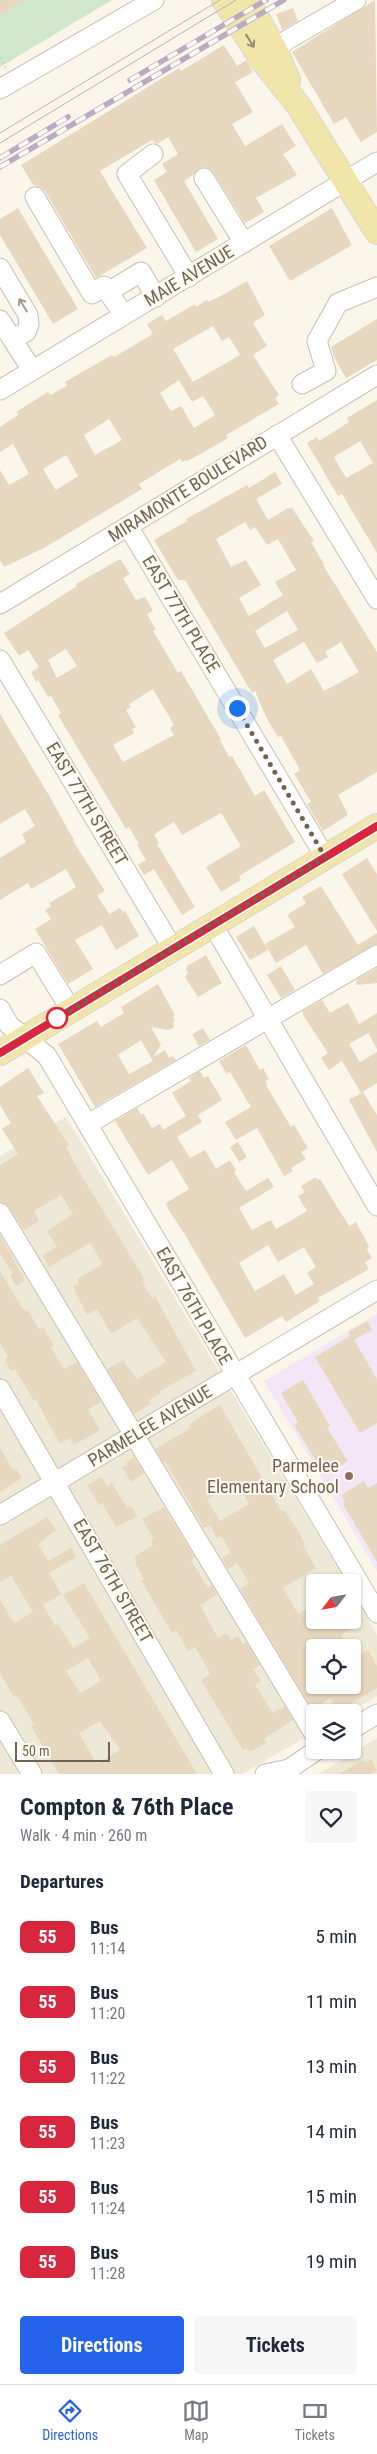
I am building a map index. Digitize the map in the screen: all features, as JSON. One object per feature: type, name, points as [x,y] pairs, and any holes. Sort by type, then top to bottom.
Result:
[{"type":"main road","points":[[224,0],[262,60],[298,105],[377,232]]},
{"type":"main road","points":[[247,0],[275,50],[298,105]]},
{"type":"main road","points":[[0,1053],[325,857],[376,830]]},
{"type":"street","points":[[0,89],[154,0]]},
{"type":"street","points":[[275,50],[287,40],[356,0]]},
{"type":"street","points":[[154,154],[128,174],[189,277]]},
{"type":"street","name":"MAIE AVENUE","points":[[0,390],[377,162]]},
{"type":"street","points":[[204,178],[244,243]]},
{"type":"street","points":[[35,197],[92,294],[104,286],[124,315]]},
{"type":"street","points":[[0,268],[28,315],[29,324],[26,332],[13,339]]},
{"type":"street","points":[[108,292],[141,272],[156,296]]},
{"type":"street","points":[[302,384],[326,371],[317,341],[338,303],[377,288]]},
{"type":"street","points":[[0,320],[32,370]]},
{"type":"street","name":"MIRAMONTE BOULEVARD","points":[[0,604],[377,375]]},
{"type":"street","points":[[277,435],[377,599]]},
{"type":"street","name":"EAST 77TH PLACE","points":[[128,526],[325,857]]},
{"type":"street","name":"EAST 77TH STREET","points":[[0,660],[173,948]]},
{"type":"street","points":[[213,925],[377,1206]]},
{"type":"street","points":[[0,975],[36,953],[71,1010]]},
{"type":"street","points":[[88,1124],[377,954]]},
{"type":"street","name":"EAST 76TH PLACE","points":[[0,1009],[9,1025],[47,1056],[377,1613]]},
{"type":"street","points":[[0,1213],[306,1720]]},
{"type":"street","name":"PARMELEE AVENUE","points":[[0,1514],[377,1290]]},
{"type":"street","name":"EAST 76TH STREET","points":[[0,1389],[224,1774]]},
{"type":"street","points":[[361,1724],[377,1714]]},
{"type":"street","points":[[0,1721],[32,1774]]},
{"type":"street","points":[[265,1774],[288,1772],[306,1758]]},
{"type":"shaded area","points":[[66,1117],[341,1574],[306,1574],[306,1629],[361,1629],[361,1608],[377,1635],[377,1696],[361,1705],[306,1704],[306,1737],[242,1774],[0,1774],[0,1156]]},
{"type":"shaded area","name":"Parmelee Elementary School","points":[[377,1314],[377,1571],[264,1381]]},
{"type":"shaded area","points":[[377,1738],[377,1774],[319,1774],[343,1759],[361,1759],[361,1748]]},
{"type":"green space","points":[[0,0],[112,0],[0,67]]},
{"type":"building","points":[[0,0],[24,0],[0,15]]},
{"type":"building","points":[[375,0],[377,132],[361,142],[346,117],[334,124],[292,52]]},
{"type":"building","points":[[293,8],[298,21],[282,30],[276,14]]},
{"type":"building","points":[[224,45],[237,66],[246,60],[253,72],[235,82],[253,112],[232,124],[245,146],[282,124],[296,146],[283,154],[297,175],[256,198],[264,212],[245,223],[213,172],[206,167],[198,169],[184,181],[218,239],[196,252],[154,180],[167,172],[162,164],[178,154],[168,137],[157,144],[152,140],[100,171],[147,248],[96,278],[45,191],[40,187],[34,186],[21,165],[179,68],[181,71]]},
{"type":"building","points":[[18,208],[78,309],[53,324],[0,235],[0,219]]},
{"type":"building","points":[[332,208],[352,245],[290,281],[269,246]]},
{"type":"building","points":[[247,281],[265,315],[253,323],[267,346],[253,355],[279,395],[275,398],[279,404],[226,435],[228,438],[204,452],[187,461],[182,462],[180,459],[139,484],[142,489],[44,548],[4,567],[0,560],[0,470],[9,485],[29,474],[13,444],[0,452],[0,427],[18,415],[16,412],[48,392],[50,395],[67,386],[65,382],[112,355],[114,357],[153,334],[147,324],[162,315],[166,321],[195,304],[196,307],[207,300],[208,302]],"holes":[[[213,326],[222,341],[229,337],[240,355],[193,382],[173,349]],[[179,380],[192,402],[203,396],[215,415],[194,428],[181,406],[171,411],[160,393]],[[109,419],[122,440],[95,455],[84,435]],[[66,455],[78,476],[56,490],[43,469]]]},
{"type":"building","points":[[377,319],[377,360],[346,378],[334,357],[331,347]]},
{"type":"building","points":[[377,400],[377,553],[342,494],[338,496],[307,443],[317,437],[319,441],[349,422],[347,418]],"holes":[[[360,441],[373,463],[346,478],[334,457]]]},
{"type":"building","points":[[275,472],[282,484],[256,499],[268,520],[288,508],[292,508],[314,541],[311,542],[323,565],[377,652],[377,772],[338,795],[348,815],[323,831],[307,804],[311,802],[294,774],[300,770],[281,736],[278,737],[267,719],[255,691],[252,693],[185,580],[178,580],[154,540],[187,521],[186,519],[247,485],[249,488]],"holes":[[[245,522],[250,530],[255,527],[267,545],[278,539],[296,570],[275,582],[283,595],[249,616],[239,598],[261,585],[246,560],[231,567],[216,539]],[[287,611],[298,630],[265,648],[255,631]],[[304,642],[317,663],[328,657],[325,652],[341,642],[359,672],[324,691],[311,669],[287,684],[273,660]]]},
{"type":"building","points":[[120,559],[130,574],[123,578],[124,580],[136,600],[145,597],[153,611],[147,614],[156,630],[153,631],[178,673],[181,671],[221,739],[229,757],[232,756],[255,796],[264,790],[295,842],[239,876],[241,880],[221,892],[206,867],[241,846],[221,813],[182,835],[174,822],[154,834],[159,843],[157,844],[195,907],[182,915],[154,869],[144,875],[138,865],[146,860],[137,845],[139,844],[129,827],[126,829],[58,715],[61,713],[51,696],[48,697],[38,680],[36,682],[31,672],[39,667],[28,650],[19,656],[4,633],[77,586],[76,584]],"holes":[[[66,649],[77,666],[57,678],[48,660]],[[153,689],[174,725],[170,728],[174,735],[123,762],[113,745],[134,733],[132,729],[136,727],[126,710],[131,707],[129,704]]]},
{"type":"building","points":[[0,714],[47,792],[73,841],[105,891],[97,895],[109,914],[120,908],[123,912],[125,911],[139,936],[116,950],[102,925],[75,940],[93,969],[68,984],[35,929],[51,919],[45,910],[51,906],[49,903],[76,887],[66,869],[31,889],[28,883],[0,900],[0,858],[26,842],[22,834],[35,826],[25,809],[0,824]]},
{"type":"building","points":[[367,858],[377,874],[377,931],[342,874]]},
{"type":"building","points":[[321,886],[358,945],[377,933],[377,944],[323,974],[306,945],[276,963],[265,944],[295,927],[287,915],[306,903],[302,897]]},
{"type":"building","points":[[254,926],[268,950],[250,960],[236,937]]},
{"type":"building","points":[[206,955],[222,983],[198,997],[185,977],[188,973],[186,970],[187,966]]},
{"type":"building","points":[[281,966],[295,990],[281,998],[267,975]]},
{"type":"building","points":[[377,968],[377,983],[357,985],[356,980]]},
{"type":"building","points":[[158,984],[175,1015],[173,1016],[175,1020],[173,1022],[174,1027],[169,1030],[151,1027],[161,1045],[153,1057],[165,1050],[169,1058],[173,1056],[176,1060],[95,1107],[58,1044],[97,1021],[101,1027],[124,1013],[121,1007]],"holes":[[[141,1040],[153,1061],[129,1074],[118,1055]]]},
{"type":"building","points":[[322,1000],[330,1013],[348,1003],[359,1024],[377,1013],[377,1049],[368,1033],[349,1044],[360,1062],[377,1052],[377,1083],[361,1093],[342,1061],[329,1070],[321,1058],[328,1053],[303,1015],[303,1011]]},
{"type":"building","points":[[203,1028],[210,1040],[199,1046],[192,1034]]},
{"type":"building","points":[[246,1045],[260,1070],[263,1068],[269,1079],[265,1081],[266,1085],[291,1127],[294,1125],[308,1148],[301,1152],[306,1159],[291,1168],[293,1171],[284,1176],[257,1128],[236,1140],[225,1122],[251,1107],[230,1072],[227,1074],[219,1061]]},
{"type":"building","points":[[28,1068],[44,1093],[37,1096],[69,1145],[66,1147],[76,1166],[145,1280],[142,1282],[152,1298],[155,1296],[196,1371],[160,1391],[161,1393],[149,1400],[151,1404],[134,1414],[107,1369],[123,1360],[137,1379],[166,1362],[137,1318],[111,1334],[97,1309],[87,1315],[73,1287],[79,1284],[77,1279],[103,1264],[90,1243],[49,1267],[43,1255],[57,1247],[47,1231],[73,1214],[61,1195],[34,1211],[39,1221],[24,1230],[9,1207],[0,1202],[0,1165],[18,1154],[2,1129],[11,1123],[0,1105],[0,1087]]},
{"type":"building","points":[[200,1071],[204,1078],[208,1076],[222,1100],[198,1115],[202,1122],[177,1137],[190,1158],[205,1150],[216,1169],[230,1160],[236,1170],[234,1172],[246,1191],[268,1178],[274,1187],[239,1208],[252,1230],[271,1220],[276,1229],[307,1211],[298,1196],[305,1192],[301,1186],[316,1177],[317,1180],[320,1179],[349,1226],[356,1222],[369,1246],[367,1250],[372,1258],[365,1262],[369,1269],[318,1298],[320,1301],[286,1322],[282,1316],[245,1338],[168,1209],[166,1203],[189,1189],[172,1160],[148,1175],[115,1121],[137,1108],[141,1115],[143,1113],[152,1128],[160,1124],[163,1130],[186,1116],[172,1093],[191,1081],[189,1078]],"holes":[[[268,1245],[278,1262],[304,1247],[316,1267],[307,1273],[314,1284],[296,1295],[284,1274],[255,1291],[239,1263]]]},
{"type":"building","points":[[363,1092],[377,1115],[377,1152],[349,1100]]},
{"type":"building","points":[[238,1142],[247,1157],[239,1162],[230,1147]]},
{"type":"building","points":[[0,1235],[25,1280],[16,1286],[10,1276],[13,1274],[0,1253]]},
{"type":"building","points":[[0,1271],[24,1311],[27,1309],[39,1329],[43,1327],[54,1346],[51,1348],[64,1369],[77,1362],[101,1402],[88,1409],[100,1430],[74,1445],[70,1438],[60,1444],[36,1400],[34,1401],[15,1369],[11,1371],[5,1360],[8,1358],[0,1343]]},
{"type":"building","points":[[367,1321],[372,1330],[354,1340],[377,1379],[377,1423],[360,1433],[315,1357],[350,1336],[348,1332]]},
{"type":"building","points":[[303,1380],[330,1426],[327,1428],[348,1461],[325,1475],[294,1425],[298,1422],[281,1393]]},
{"type":"building","points":[[220,1405],[281,1511],[284,1510],[297,1529],[305,1544],[303,1545],[316,1568],[283,1588],[298,1614],[306,1609],[306,1629],[351,1629],[341,1635],[343,1639],[306,1639],[306,1694],[361,1694],[361,1654],[368,1650],[377,1666],[377,1688],[350,1704],[334,1704],[330,1698],[320,1704],[309,1704],[240,1589],[249,1583],[237,1563],[228,1569],[222,1558],[231,1552],[221,1536],[217,1538],[210,1525],[204,1528],[165,1461],[163,1462],[155,1449],[191,1428],[189,1425]],"holes":[[[236,1481],[249,1504],[220,1521],[207,1500]]]},
{"type":"building","points":[[0,1448],[13,1470],[16,1468],[22,1478],[0,1492]]},
{"type":"building","points":[[134,1457],[144,1473],[131,1482],[122,1467],[128,1464],[126,1462]]},
{"type":"building","points":[[101,1477],[107,1486],[112,1483],[127,1508],[131,1506],[137,1517],[116,1527],[102,1503],[99,1505],[87,1485]]},
{"type":"building","points":[[364,1481],[368,1488],[377,1483],[377,1562],[343,1504],[345,1503],[341,1495]]},
{"type":"building","points":[[164,1507],[195,1558],[191,1560],[208,1588],[212,1585],[217,1595],[200,1605],[218,1638],[227,1633],[231,1640],[238,1636],[243,1644],[246,1642],[260,1665],[253,1669],[261,1681],[255,1685],[273,1713],[285,1706],[293,1720],[264,1739],[266,1743],[250,1752],[246,1748],[243,1750],[201,1680],[210,1673],[195,1647],[188,1651],[176,1630],[172,1633],[141,1580],[144,1579],[134,1557],[153,1545],[151,1541],[154,1539],[142,1519]]},
{"type":"building","points":[[47,1517],[56,1530],[38,1544],[48,1561],[71,1548],[76,1557],[49,1573],[61,1594],[43,1605],[55,1626],[58,1624],[73,1648],[90,1638],[63,1595],[84,1583],[197,1774],[59,1774],[31,1726],[34,1724],[19,1699],[16,1696],[14,1697],[0,1673],[0,1600],[14,1623],[33,1612],[11,1576],[0,1582],[0,1545]],"holes":[[[88,1658],[101,1681],[80,1693],[66,1671]],[[100,1721],[120,1750],[97,1764],[79,1733]]]},
{"type":"building","points":[[371,1759],[377,1770],[371,1774],[339,1774],[363,1760],[365,1763]]},
{"type":"tram line","points":[[0,133],[220,0]]},
{"type":"tram line","points":[[0,143],[236,0]]},
{"type":"railway","points":[[130,80],[266,0]]},
{"type":"railway","points":[[0,167],[284,0]]},
{"type":"railway","points":[[0,158],[68,117]]},
{"type":"bus line","name":"55","points":[[0,1053],[377,826]]},
{"type":"place","name":"Parmelee Elementary School","points":[[349,1476]]},
{"type":"route","points":[[57,1018],[325,857],[237,708]]}]
